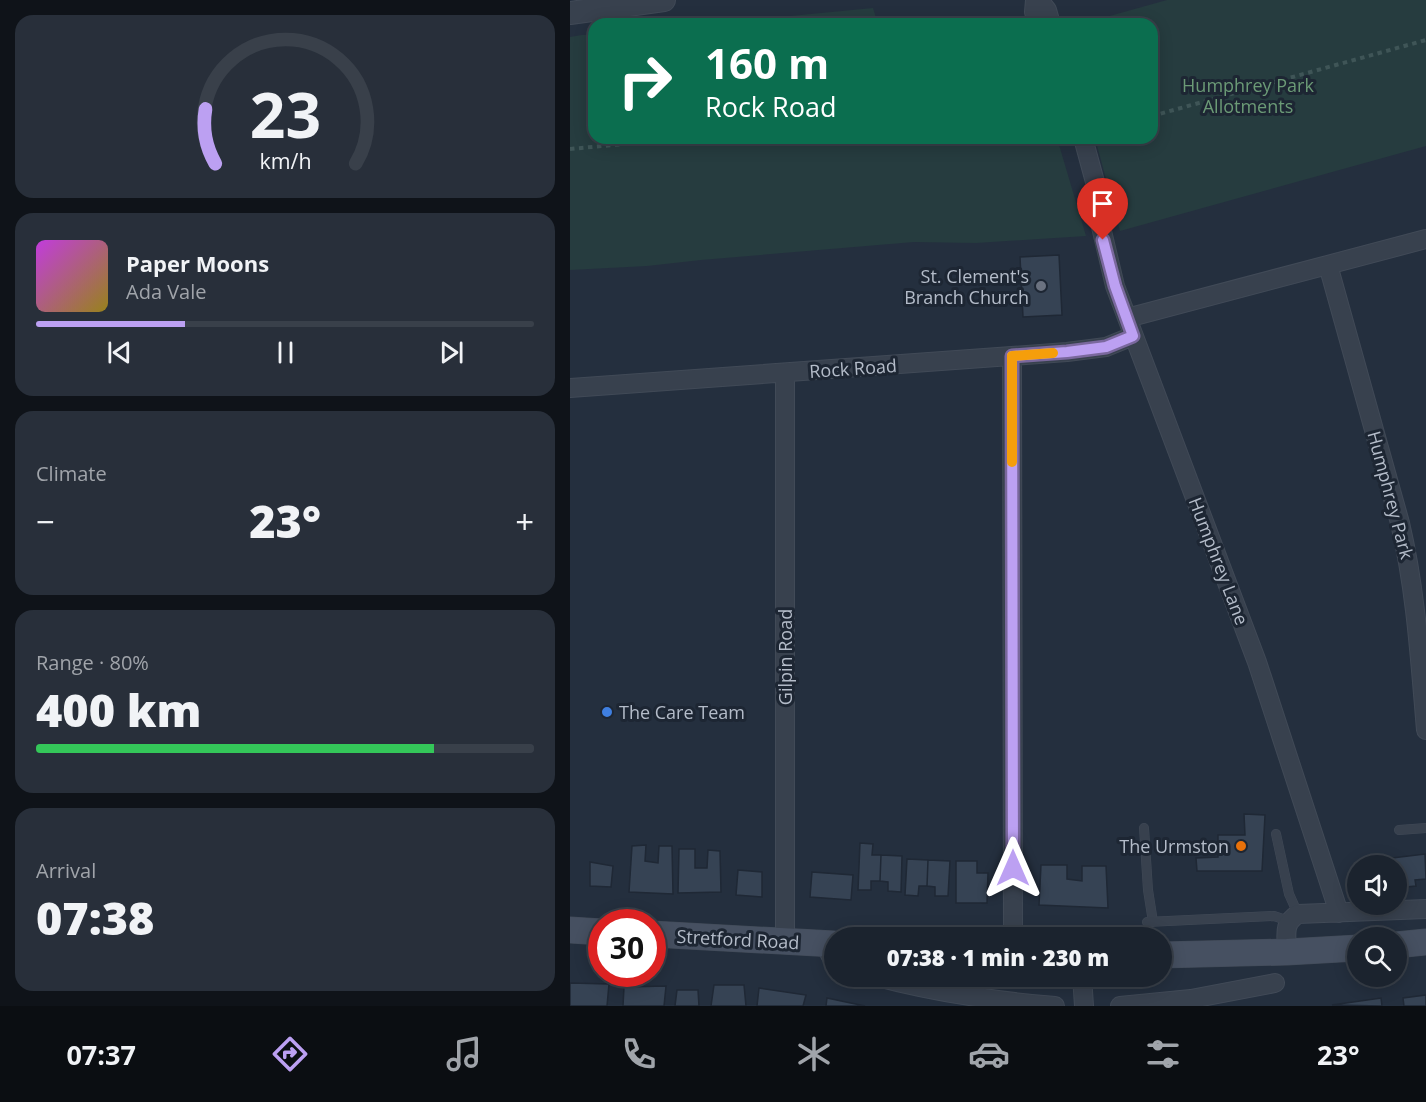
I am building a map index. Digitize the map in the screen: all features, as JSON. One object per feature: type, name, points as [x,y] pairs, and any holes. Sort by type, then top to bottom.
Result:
[{"type":"main road","points":[[570,930],[588,931]]},
{"type":"main road","name":"Stretford Road","points":[[666,935],[785,941],[824,949]]},
{"type":"main road","points":[[1407,944],[1426,942]]},
{"type":"main road","points":[[1172,955],[1287,952],[1319,958],[1347,951]]},
{"type":"street","points":[[570,13],[664,0]]},
{"type":"street","points":[[1036,18],[1034,12],[1037,0]]},
{"type":"street","points":[[1037,0],[1047,10],[1049,18]]},
{"type":"street","name":"Humphrey Lane","points":[[1073,144],[1088,196],[1096,210],[1112,278],[1257,662],[1340,913]]},
{"type":"street","name":"Humphrey Lane","points":[[1085,144],[1098,193],[1096,210]]},
{"type":"street","points":[[1127,318],[1426,239]]},
{"type":"street","name":"Humphrey Park","points":[[1328,265],[1408,556],[1413,585],[1426,730]]},
{"type":"street","name":"Rock Road","points":[[570,388],[1067,352],[1106,347],[1133,336]]},
{"type":"street","points":[[1012,356],[1013,927]]},
{"type":"street","name":"Gilpin Road","points":[[785,374],[785,941]]},
{"type":"street","points":[[1287,952],[1286,928],[1294,918],[1340,913],[1426,909]]},
{"type":"street","points":[[1120,1006],[1191,999],[1275,983]]},
{"type":"street","points":[[918,987],[1055,1006]]},
{"type":"street","points":[[1083,987],[1084,1006]]},
{"type":"lane","points":[[1144,828],[1150,922],[1274,916],[1294,918],[1276,834]]},
{"type":"lane","points":[[1399,830],[1426,828]]},
{"type":"path","points":[[1158,114],[1426,40]]},
{"type":"path","points":[[570,149],[624,144]]},
{"type":"green space","name":"Humphrey Park Allotments","points":[[1167,0],[1426,0],[1426,146],[1120,231],[1097,144],[1158,144],[1158,18],[1102,18]]},
{"type":"green space","points":[[873,8],[876,18],[769,18]]},
{"type":"green space","points":[[588,35],[588,144],[1059,144],[1086,236],[976,243],[914,242],[647,266],[570,270],[570,37]]},
{"type":"building","name":"St. Clement's Branch Church","points":[[1059,255],[1062,315],[1023,317],[1020,257]]},
{"type":"building","name":"The Urmston","points":[[1244,814],[1265,815],[1262,871],[1197,871],[1196,858],[1218,857],[1218,835],[1245,835]]},
{"type":"building","points":[[860,843],[873,844],[872,855],[881,855],[880,881],[871,881],[871,890],[858,890]]},
{"type":"building","points":[[646,845],[645,861],[658,863],[659,846],[672,846],[673,894],[629,892],[632,846]]},
{"type":"building","points":[[679,849],[695,849],[695,868],[707,868],[708,850],[720,851],[721,892],[678,893]]},
{"type":"building","points":[[1425,854],[1426,879],[1415,880],[1416,886],[1407,887],[1407,856]]},
{"type":"building","points":[[881,855],[902,856],[901,892],[888,891],[888,882],[880,881]]},
{"type":"building","points":[[907,859],[928,860],[927,886],[919,886],[918,896],[905,895]]},
{"type":"building","points":[[928,860],[950,861],[948,896],[935,896],[935,887],[927,886]]},
{"type":"building","points":[[956,861],[977,861],[977,873],[988,873],[987,903],[956,903]]},
{"type":"building","points":[[590,862],[613,866],[611,887],[590,886]]},
{"type":"building","points":[[1041,865],[1067,865],[1067,879],[1082,881],[1082,866],[1106,866],[1108,908],[1039,905]]},
{"type":"building","points":[[738,870],[762,872],[762,897],[736,895]]},
{"type":"building","points":[[812,872],[853,875],[851,900],[810,897]]},
{"type":"building","points":[[570,983],[588,983],[588,987],[609,987],[607,1006],[570,1006]]},
{"type":"building","points":[[714,985],[744,985],[746,1006],[711,1006]]},
{"type":"building","points":[[624,987],[666,987],[664,1006],[623,1006]]},
{"type":"building","points":[[759,988],[806,995],[803,1006],[757,1006]]},
{"type":"building","points":[[677,990],[698,990],[699,1006],[675,1006]]},
{"type":"building","points":[[1426,995],[1426,1006],[1404,1006],[1403,998]]},
{"type":"building","points":[[827,998],[865,1006],[826,1006]]},
{"type":"building","points":[[1381,998],[1382,1006],[1332,1005]]},
{"type":"slow traffic","points":[[1012,462],[1012,356],[1053,353]]},
{"type":"place","name":"St. Clement's Branch Church","points":[[1041,286]]},
{"type":"place","name":"The Care Team","points":[[607,712]]},
{"type":"place","name":"The Urmston","points":[[1241,846]]},
{"type":"route","points":[[1013,868],[1012,356],[1106,347],[1133,336],[1115,286],[1103,240]]}]
